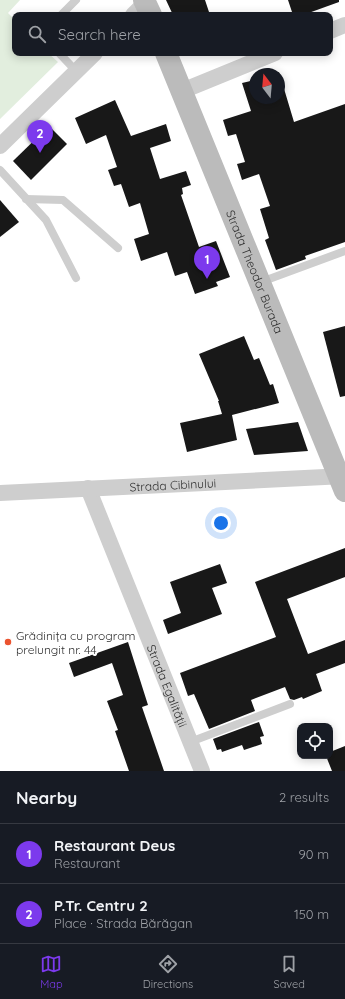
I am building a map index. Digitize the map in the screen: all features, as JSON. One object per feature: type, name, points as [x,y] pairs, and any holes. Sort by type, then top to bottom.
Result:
[{"type":"street","points":[[333,30],[345,25]]},
{"type":"street","points":[[0,146],[91,56]]},
{"type":"street","name":"Strada Theodor Burada","points":[[167,56],[343,481]]},
{"type":"street","points":[[182,91],[268,56]]},
{"type":"street","name":"Strada Cibinului","points":[[0,493],[88,488],[343,481]]},
{"type":"street","name":"Strada Egalității","points":[[88,488],[202,771]]},
{"type":"lane","points":[[64,12],[76,0]]},
{"type":"lane","points":[[62,56],[76,71]]},
{"type":"lane","points":[[0,170],[46,220],[76,278]]},
{"type":"lane","points":[[26,199],[63,200],[118,248]]},
{"type":"lane","points":[[260,282],[345,251]]},
{"type":"lane","points":[[190,742],[290,704]]},
{"type":"green space","points":[[0,0],[20,0],[8,13],[12,17],[12,56],[51,56],[58,62],[0,119]]},
{"type":"building","points":[[166,0],[205,0],[209,12],[172,12]]},
{"type":"building","points":[[288,0],[339,0],[339,2],[311,12],[292,12]]},
{"type":"building","points":[[249,81],[249,104],[285,104],[285,92],[294,122],[345,104],[345,242],[305,256],[306,259],[276,270],[265,240],[269,238],[260,209],[270,206],[259,174],[242,180],[237,164],[245,162],[236,134],[228,136],[223,120],[251,111],[242,83]]},
{"type":"building","points":[[115,100],[131,136],[166,124],[171,141],[150,148],[160,179],[186,171],[191,185],[182,188],[183,194],[181,195],[199,247],[216,241],[230,277],[216,282],[218,286],[195,294],[187,272],[175,276],[167,252],[141,261],[134,239],[149,234],[140,203],[129,207],[121,184],[114,186],[108,170],[117,167],[106,135],[86,144],[75,118]]},
{"type":"building","points":[[49,126],[67,144],[31,180],[13,161]]},
{"type":"building","points":[[0,200],[19,222],[0,237]]},
{"type":"building","points":[[345,326],[345,396],[340,397],[323,332]]},
{"type":"building","points":[[244,336],[254,360],[259,358],[270,385],[273,384],[279,403],[232,415],[237,440],[187,452],[180,423],[222,414],[219,401],[199,354]]},
{"type":"building","points":[[298,422],[308,451],[254,455],[246,429]]},
{"type":"building","points":[[345,548],[345,577],[287,599],[308,654],[345,640],[345,663],[316,674],[322,691],[303,699],[302,697],[294,700],[290,699],[285,687],[251,700],[255,711],[209,729],[194,694],[188,696],[180,673],[276,637],[255,582]]},
{"type":"building","points":[[220,564],[227,583],[212,588],[222,614],[168,634],[163,620],[181,613],[170,582]]},
{"type":"building","points":[[128,642],[148,705],[142,707],[164,771],[129,771],[115,731],[118,730],[107,701],[123,695],[112,663],[74,677],[69,663]]},
{"type":"building","points":[[259,722],[264,736],[260,737],[262,744],[244,750],[242,745],[222,752],[221,749],[217,750],[213,739]]},
{"type":"building","points":[[345,746],[345,771],[332,771],[327,759],[333,759],[333,751]]},
{"type":"place","name":"P.Tr. Centru 2","points":[[40,153]]},
{"type":"place","name":"Restaurant Deus","points":[[207,279]]},
{"type":"place","name":"Grădinița cu program prelungit nr. 44","points":[[8,642]]}]
